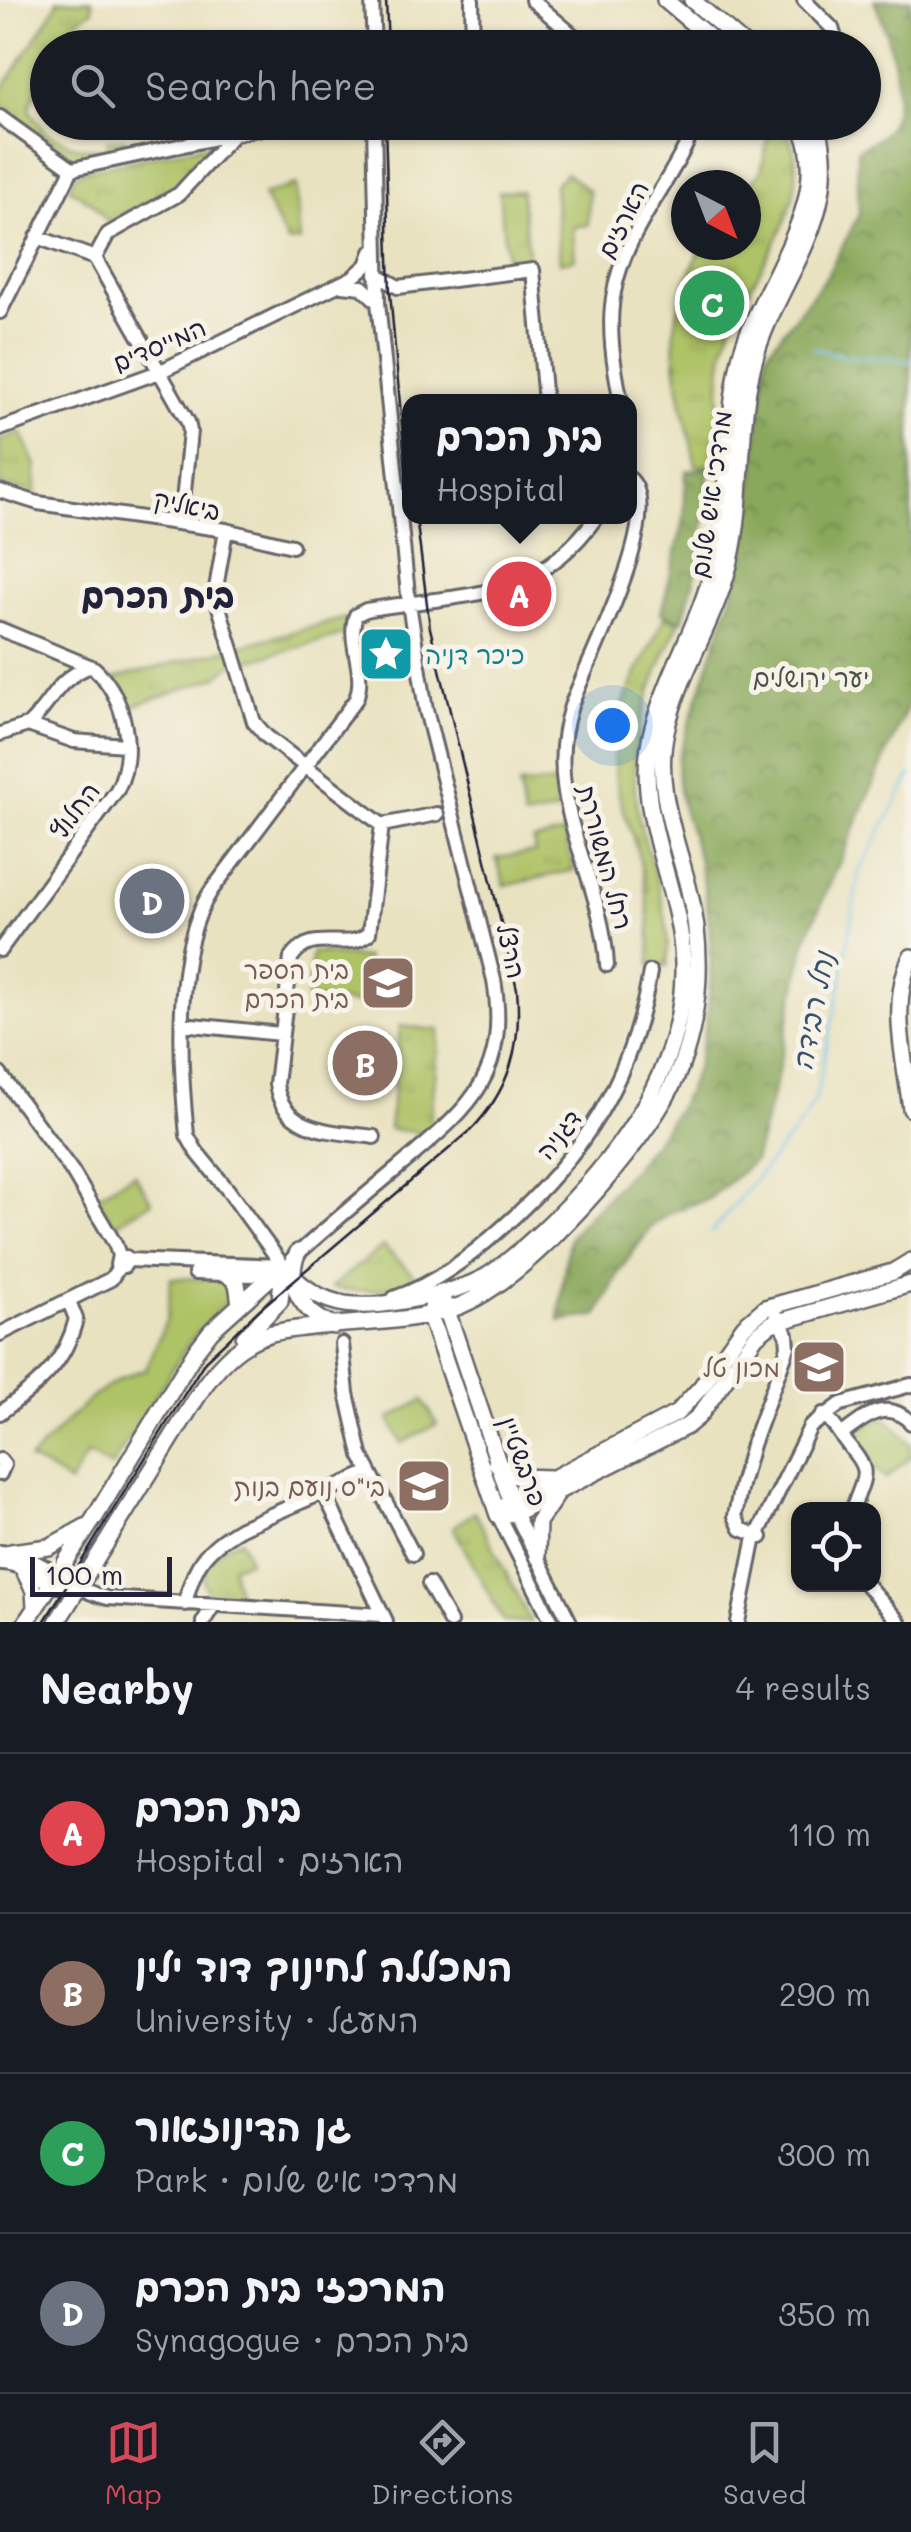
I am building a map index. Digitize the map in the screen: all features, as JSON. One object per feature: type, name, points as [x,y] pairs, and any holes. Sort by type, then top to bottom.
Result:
[{"type":"main road","points":[[665,0],[700,30]]},
{"type":"main road","points":[[692,0],[727,30]]},
{"type":"main road","name":"מרדכי איש שלום","points":[[438,1286],[486,1277],[563,1211],[632,1125],[654,1088],[669,1051],[680,1008],[684,966],[678,918],[649,811],[646,764],[661,702],[701,603],[719,543],[739,363],[751,324],[805,205],[808,140]]},
{"type":"main road","name":"מרדכי איש שלום","points":[[448,1310],[483,1294],[559,1230],[608,1179],[666,1097],[688,1041],[696,994],[696,922],[665,804],[662,751],[675,703],[731,558],[752,368],[813,227],[823,179],[811,140]]},
{"type":"main road","points":[[911,957],[903,977],[899,1011],[911,1109]]},
{"type":"main road","points":[[26,1622],[195,1352],[279,1266],[298,1252]]},
{"type":"main road","points":[[498,1515],[686,1426],[699,1416],[756,1336],[775,1316],[894,1272],[911,1261]]},
{"type":"main road","points":[[279,1266],[326,1299],[343,1305],[367,1306],[438,1286]]},
{"type":"main road","points":[[279,1266],[308,1309],[334,1326]]},
{"type":"main road","points":[[57,1622],[204,1386],[280,1301],[279,1266]]},
{"type":"main road","points":[[228,1274],[237,1283],[240,1304]]},
{"type":"main road","points":[[775,1316],[911,1284]]},
{"type":"main road","points":[[430,1314],[438,1286]]},
{"type":"main road","name":"פרבשטיין","points":[[438,1286],[513,1507]]},
{"type":"main road","points":[[458,1347],[464,1323],[483,1294]]},
{"type":"main road","points":[[225,1360],[260,1336],[448,1310]]},
{"type":"main road","name":"פרבשטיין","points":[[430,1314],[498,1515]]},
{"type":"main road","points":[[386,1320],[414,1325],[438,1342]]},
{"type":"main road","points":[[496,1464],[518,1476],[559,1484]]},
{"type":"main road","points":[[537,1556],[535,1533],[559,1484]]},
{"type":"main road","points":[[4,1556],[56,1544],[95,1517]]},
{"type":"main road","points":[[22,1567],[34,1591],[35,1607]]},
{"type":"street","points":[[372,0],[373,30]]},
{"type":"street","points":[[472,0],[472,30]]},
{"type":"street","points":[[532,0],[567,30]]},
{"type":"street","points":[[804,0],[833,30]]},
{"type":"street","points":[[0,117],[30,139]]},
{"type":"street","points":[[32,140],[72,169],[206,140]]},
{"type":"street","points":[[95,258],[108,234],[179,194],[228,140]]},
{"type":"street","name":"הרצל","points":[[298,1252],[458,1117],[484,1078],[499,1022],[494,980],[426,710],[409,604],[378,302],[371,140]]},
{"type":"street","name":"הארזים","points":[[620,394],[612,325],[617,278],[686,140]]},
{"type":"street","points":[[0,312],[72,169]]},
{"type":"street","points":[[37,237],[95,258],[190,431],[180,522]]},
{"type":"street","name":"המייסדים","points":[[0,429],[160,372],[330,290],[362,271],[370,260],[375,240]]},
{"type":"street","points":[[376,274],[398,287],[533,270],[544,394]]},
{"type":"street","points":[[330,290],[357,285],[378,302]]},
{"type":"street","name":"רחל המשוררת","points":[[637,486],[640,498],[637,520]]},
{"type":"street","name":"ביאליק","points":[[0,491],[38,502],[226,530],[215,594],[248,708],[266,736],[382,825]]},
{"type":"street","points":[[279,1266],[236,1200],[190,1142],[186,1126],[182,1024],[187,961],[201,908],[359,692],[353,623],[356,615],[366,610],[486,593],[541,572],[591,524]]},
{"type":"street","name":"רחל המשוררת","points":[[607,965],[604,930],[564,798],[562,750],[572,702],[623,584],[636,524]]},
{"type":"street","points":[[226,530],[292,546]]},
{"type":"street","name":"החלוץ","points":[[0,629],[90,666],[104,678],[120,704],[125,745],[124,774],[117,790],[0,950]]},
{"type":"street","points":[[0,734],[28,725],[61,683],[90,666]]},
{"type":"street","points":[[28,725],[74,740],[125,745]]},
{"type":"street","points":[[374,1137],[303,1125],[284,1110],[276,1084],[288,965],[296,950],[316,941],[362,940],[369,933],[382,825],[437,814]]},
{"type":"street","name":"דגניה","points":[[438,1286],[518,1214],[594,1128],[639,1026],[650,972]]},
{"type":"street","points":[[182,1024],[282,1034]]},
{"type":"street","points":[[0,1074],[72,1170],[123,1262],[145,1270],[228,1274],[258,1274],[279,1266]]},
{"type":"street","points":[[123,1262],[279,1266]]},
{"type":"street","points":[[0,1334],[111,1280],[123,1262]]},
{"type":"street","points":[[0,1413],[45,1379],[58,1362],[75,1325],[69,1301]]},
{"type":"street","points":[[759,1534],[741,1520],[736,1507],[752,1445],[788,1340],[775,1316]]},
{"type":"street","points":[[342,1344],[347,1393],[361,1455],[412,1554]]},
{"type":"street","points":[[738,1622],[745,1574],[759,1534],[810,1427],[823,1414],[857,1398],[911,1385]]},
{"type":"street","points":[[841,1435],[864,1417],[882,1410],[900,1412],[911,1423]]},
{"type":"street","points":[[823,1414],[865,1468],[855,1502]]},
{"type":"street","points":[[0,1460],[4,1465],[0,1474]]},
{"type":"street","points":[[185,1604],[195,1568],[224,1538],[368,1473]]},
{"type":"street","points":[[4,1556],[22,1567],[107,1598],[384,1619],[324,1493]]},
{"type":"street","name":"פרבשטיין","points":[[513,1507],[570,1622]]},
{"type":"street","name":"פרבשטיין","points":[[498,1515],[552,1622]]},
{"type":"street","points":[[746,1622],[759,1534]]},
{"type":"street","points":[[4,1556],[53,1579]]},
{"type":"street","points":[[429,1584],[450,1622]]},
{"type":"street","points":[[873,1592],[899,1622]]},
{"type":"street","points":[[203,1622],[213,1606]]},
{"type":"green space","points":[[55,0],[92,0],[93,10],[71,30],[41,30],[58,1]]},
{"type":"green space","name":"יער ירושלים","points":[[874,0],[911,0],[911,698],[806,939],[776,1081],[754,1161],[709,1199],[671,1212],[652,1226],[620,1270],[598,1315],[559,1321],[570,1238],[661,1133],[684,1097],[699,1059],[708,1010],[710,936],[699,862],[681,799],[678,758],[744,558],[767,352],[825,279],[859,215],[857,150],[881,140],[892,119],[896,86],[885,30]]},
{"type":"green space","points":[[30,46],[30,126],[0,104],[1,91]]},
{"type":"green space","points":[[49,140],[107,149],[107,141],[125,140],[126,151],[86,160],[74,158]]},
{"type":"green space","points":[[767,140],[789,140],[796,180],[790,208],[735,317],[726,343],[709,465],[696,466],[678,379],[674,344],[686,285],[696,260],[761,260],[761,171]]},
{"type":"green space","points":[[215,143],[187,178],[108,222],[92,203],[69,188],[82,171]]},
{"type":"green space","points":[[566,173],[589,191],[588,225],[573,227],[575,259],[560,262],[554,185]]},
{"type":"green space","points":[[296,185],[300,241],[287,242],[263,195]]},
{"type":"green space","points":[[521,190],[529,263],[507,265],[499,192]]},
{"type":"green space","points":[[21,432],[36,465],[36,493],[0,485],[0,440]]},
{"type":"green space","points":[[709,468],[701,556],[682,621],[661,613],[684,520],[686,471]]},
{"type":"green space","points":[[665,616],[679,623],[648,698],[634,775],[642,830],[665,914],[667,966],[650,965],[645,884],[614,760],[620,713]]},
{"type":"green space","points":[[346,618],[347,634],[229,666],[217,677],[130,707],[113,679]]},
{"type":"green space","points":[[555,783],[559,811],[524,818],[519,785]]},
{"type":"green space","points":[[565,833],[574,870],[505,886],[496,858],[535,852],[533,841]]},
{"type":"green space","points":[[312,952],[366,958],[366,968],[375,969],[371,1005],[307,998]]},
{"type":"green space","points":[[400,1026],[440,1030],[429,1134],[389,1129]]},
{"type":"green space","points":[[134,1173],[152,1202],[114,1225],[96,1197]]},
{"type":"green space","points":[[383,1246],[417,1278],[374,1290],[331,1287]]},
{"type":"green space","points":[[171,1278],[223,1279],[232,1290],[231,1297],[191,1340],[111,1467],[87,1454],[69,1484],[29,1460],[97,1394],[146,1369],[167,1318]]},
{"type":"green space","points":[[423,1400],[437,1424],[402,1443],[389,1419]]},
{"type":"green space","points":[[886,1418],[911,1444],[911,1457],[885,1479],[852,1441],[853,1435],[876,1419]]},
{"type":"green space","points":[[475,1512],[531,1622],[504,1622],[453,1527]]},
{"type":"green space","points":[[241,1539],[249,1561],[232,1566],[239,1599],[210,1596],[203,1582],[210,1560]]},
{"type":"waterway","points":[[813,348],[842,356],[911,361]]},
{"type":"waterway","name":"נחל רבידה","points":[[711,1233],[802,1122],[815,1100],[841,983],[859,872],[911,775]]},
{"type":"tram line","points":[[386,0],[387,30]]},
{"type":"tram line","points":[[386,140],[390,292],[402,427]]},
{"type":"tram line","points":[[44,1622],[205,1361],[260,1309],[470,1131],[495,1100],[510,1066],[517,1029],[517,989],[430,628],[417,524]]},
{"type":"place","name":"גן הדינוזאור","points":[[712,303]]},
{"type":"place","name":"בית הכרם","points":[[519,594]]},
{"type":"place","name":"כיכר דניה","points":[[386,654]]},
{"type":"place","name":"המרכזי בית הכרם","points":[[152,901]]},
{"type":"place","name":"בית הספר בית הכרם","points":[[388,983]]},
{"type":"place","name":"המכללה לחינוך דוד ילין","points":[[365,1063]]},
{"type":"place","name":"מכון טל","points":[[819,1367]]},
{"type":"place","name":"בי\"ס נועם בנות","points":[[424,1486]]},
{"type":"district","name":"בית הכרם","points":[[158,594]]}]
